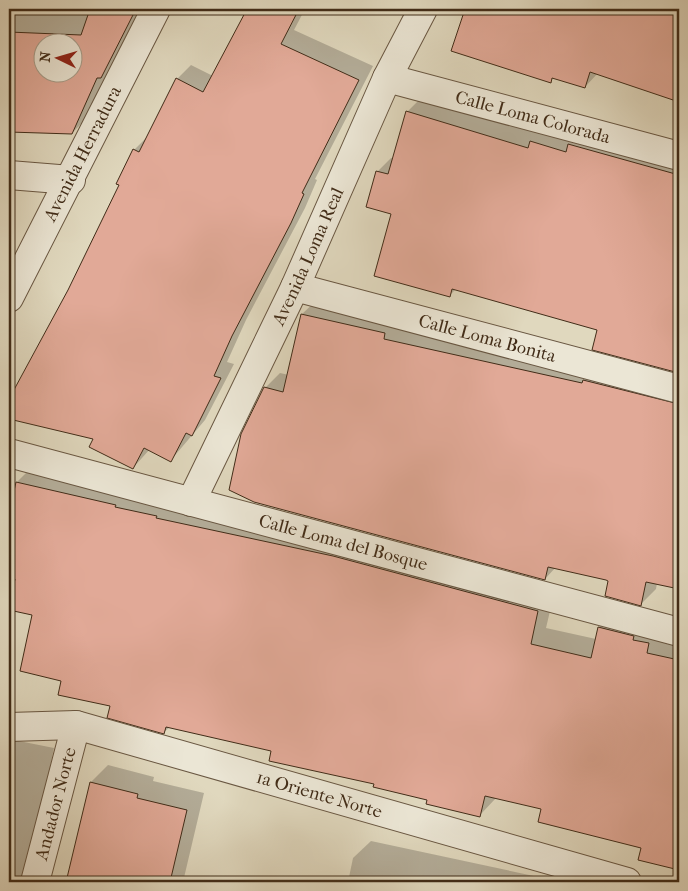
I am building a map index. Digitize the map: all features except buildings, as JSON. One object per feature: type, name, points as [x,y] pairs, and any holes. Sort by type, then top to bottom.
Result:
[{"type":"street","name":"Avenida Herradura","points":[[9,298],[71,180],[156,9]]},
{"type":"street","name":"Avenida Loma Real","points":[[191,502],[295,287],[388,78],[423,9]]},
{"type":"street","name":"Calle Loma Colorada","points":[[388,78],[679,156]]},
{"type":"street","points":[[9,175],[71,180]]},
{"type":"street","name":"Calle Loma Bonita","points":[[295,287],[679,389]]},
{"type":"street","name":"Calle Loma del Bosque","points":[[9,453],[679,632]]},
{"type":"street","name":"1a Oriente Norte","points":[[9,727],[76,725],[627,882]]},
{"type":"street","name":"Andador Norte","points":[[35,882],[76,725]]}]
